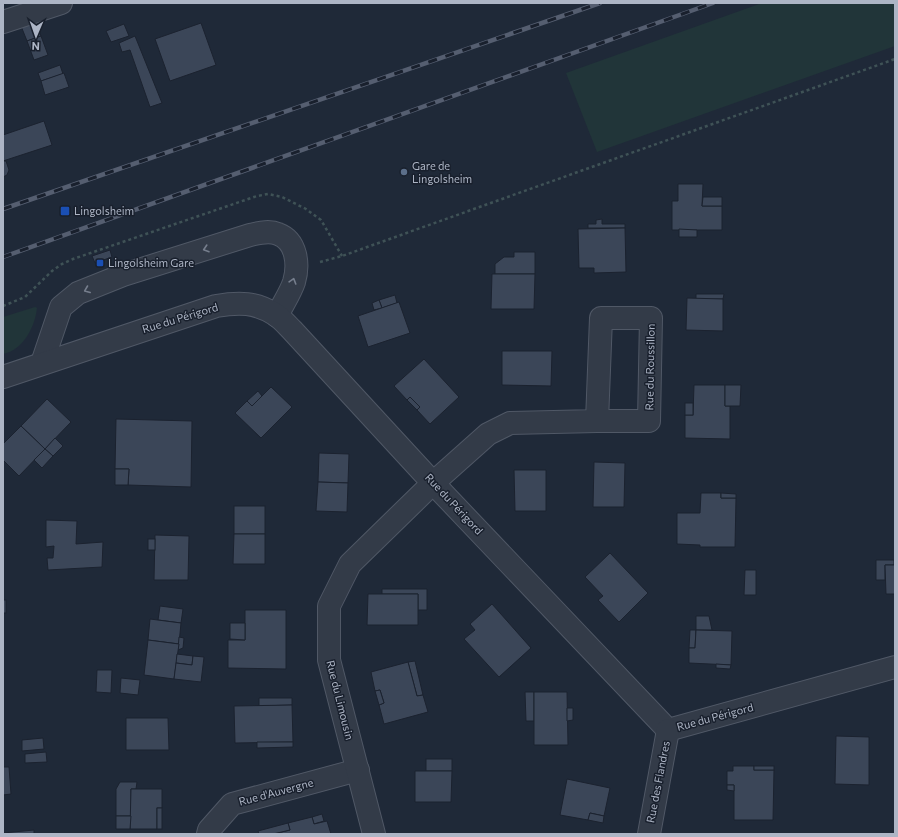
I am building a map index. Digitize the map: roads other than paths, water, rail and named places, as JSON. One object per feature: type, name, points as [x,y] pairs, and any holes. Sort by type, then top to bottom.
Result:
[{"type":"street","points":[[3,22],[61,3]]},
{"type":"street","points":[[42,363],[61,307],[78,293],[123,275],[250,235],[265,232],[277,233],[287,239],[296,254],[297,269],[294,283],[277,316]]},
{"type":"street","name":"Rue du Périgord","points":[[3,377],[216,306],[234,303],[251,304],[277,316],[292,330],[433,483],[668,730],[895,667]]},
{"type":"street","name":"Rue du Roussillon","points":[[433,483],[488,434],[510,423],[649,421],[651,318],[601,318],[597,421]]},
{"type":"street","name":"Rue du Limousin","points":[[374,834],[329,660],[329,606],[350,564],[433,483]]},
{"type":"street","name":"Rue des Flandres","points":[[649,834],[668,730]]},
{"type":"street","name":"Rue d'Auvergne","points":[[208,834],[208,830],[232,804],[358,770]]},
{"type":"railway","points":[[3,209],[600,3]]},
{"type":"railway","points":[[3,257],[713,3]]},
{"type":"place","name":"Gare de Lingolsheim","points":[[404,172]]},
{"type":"place","name":"Lingolsheim","points":[[65,211]]},
{"type":"place","name":"Lingolsheim Gare","points":[[100,263]]}]
